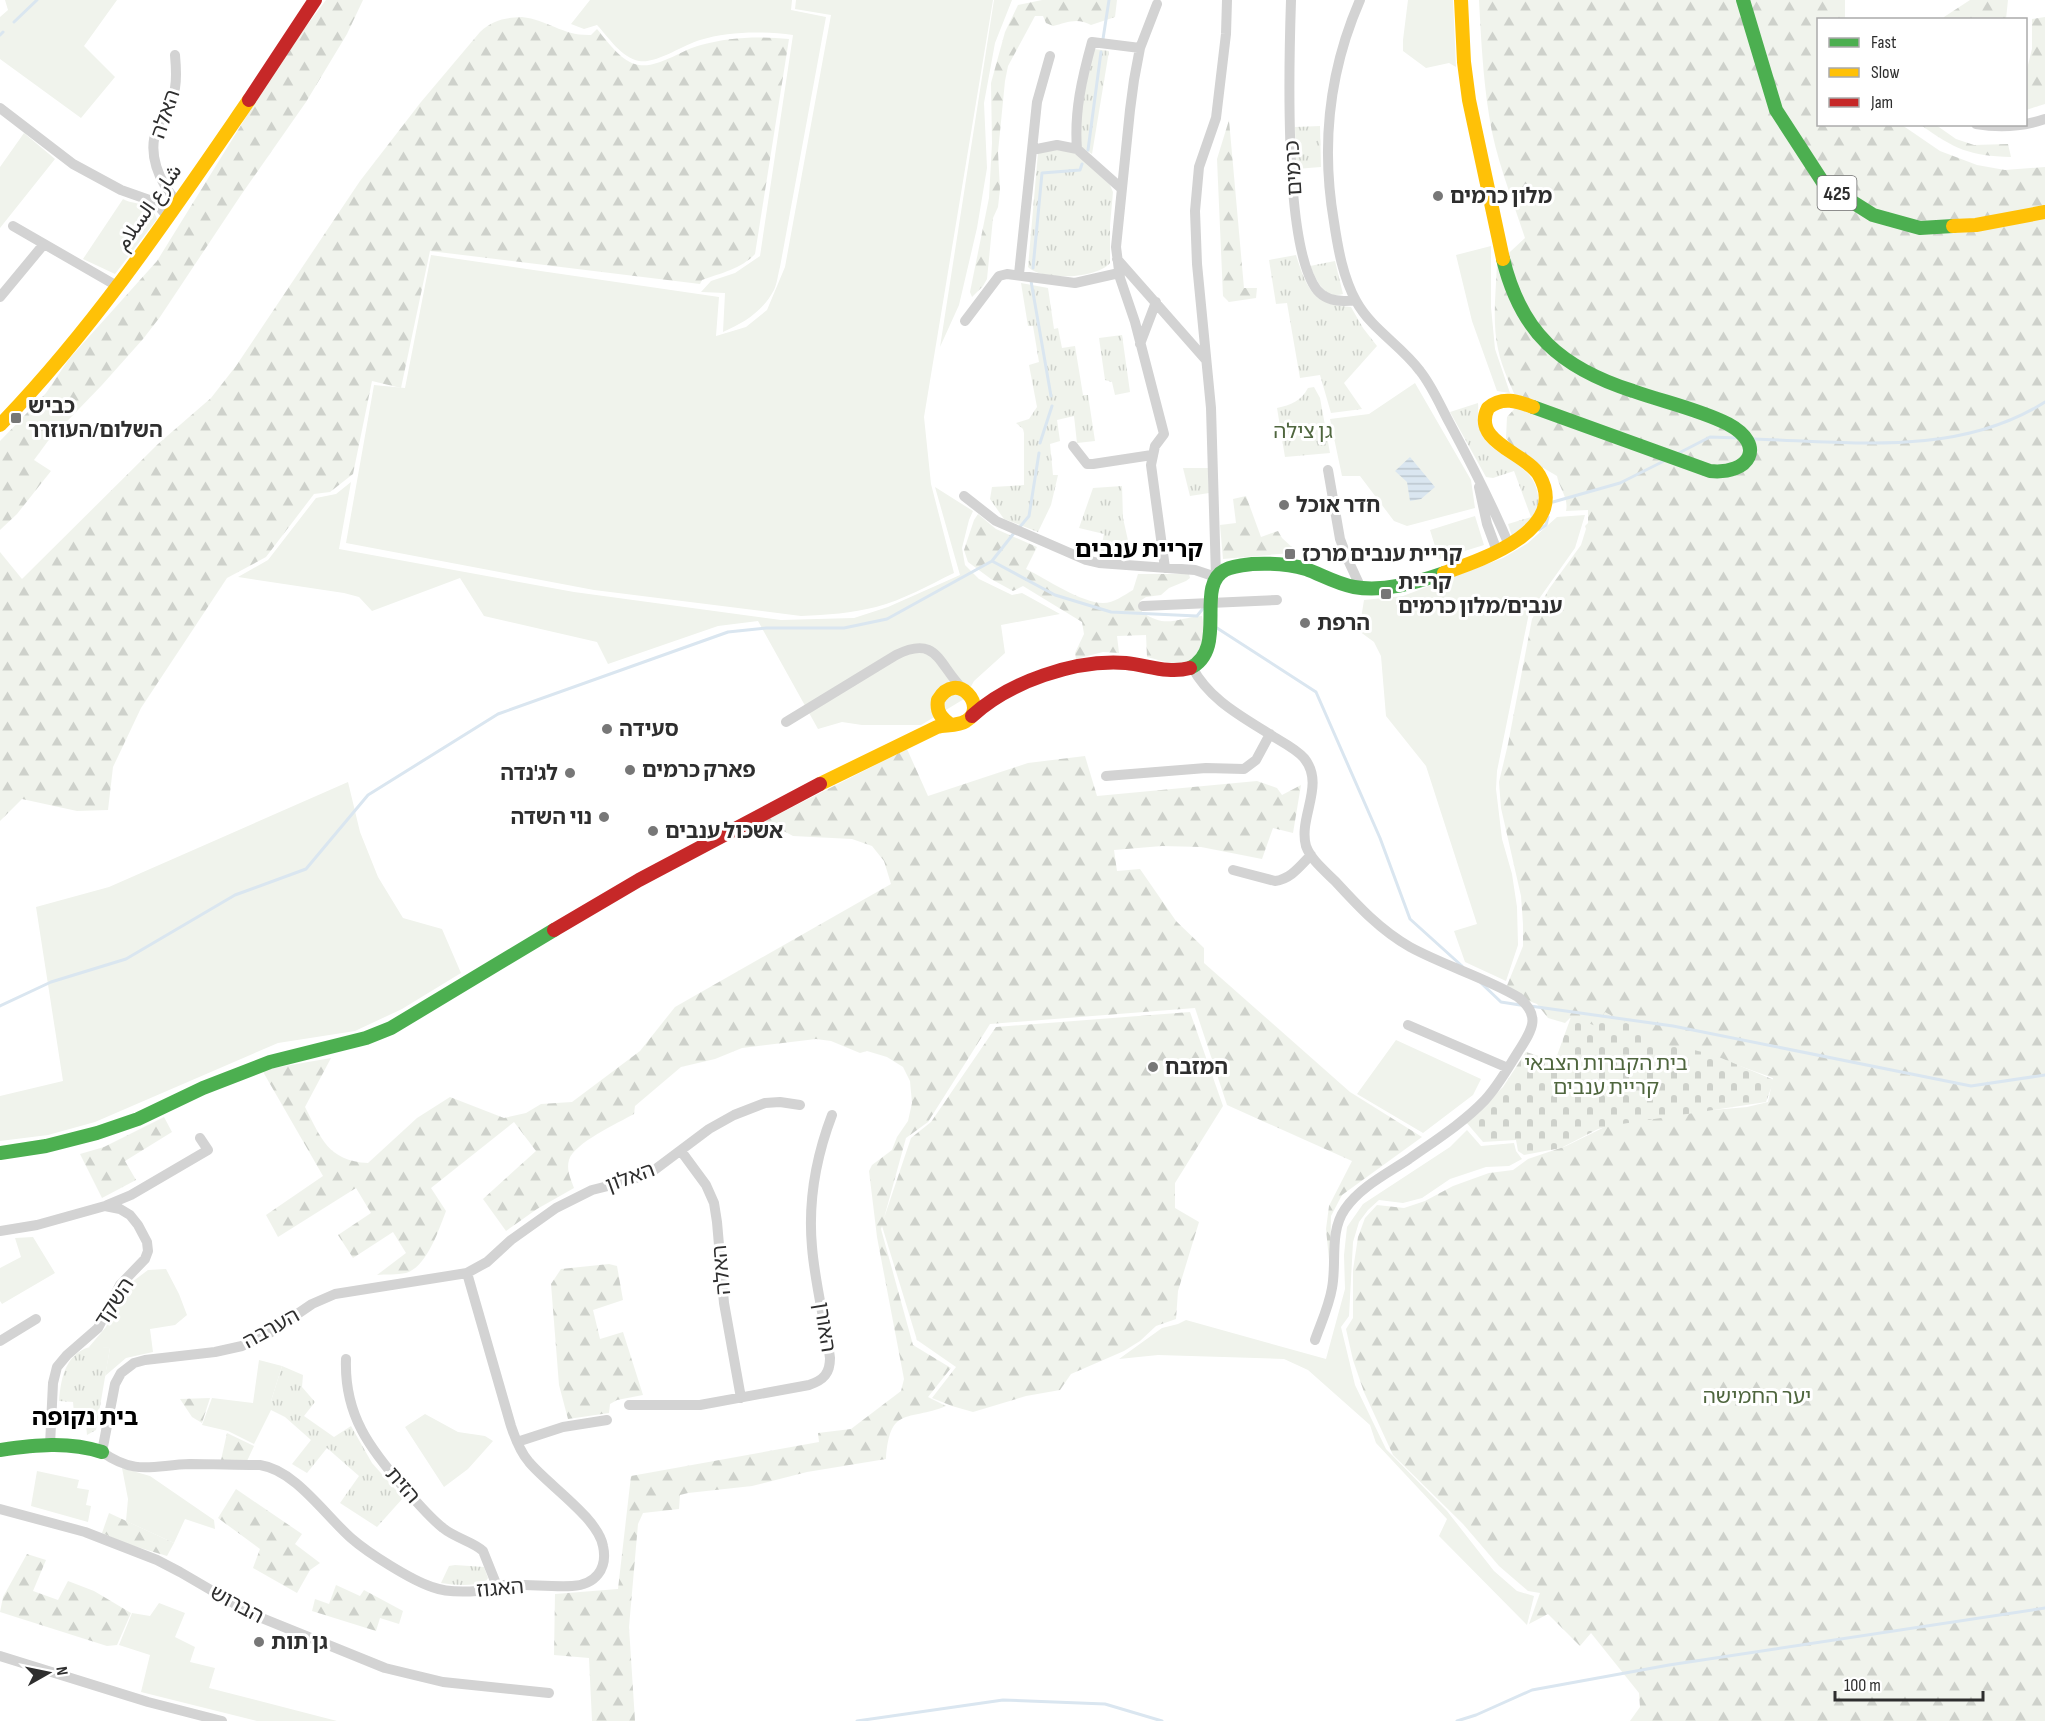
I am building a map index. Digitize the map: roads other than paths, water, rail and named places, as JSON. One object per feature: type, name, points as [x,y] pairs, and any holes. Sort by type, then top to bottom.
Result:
[{"type":"main road","name":"شارع السلام","points":[[0,425],[58,363],[117,286],[178,203],[315,0]]},
{"type":"main road","points":[[0,1153],[46,1146],[97,1133],[138,1119],[203,1088],[270,1062],[366,1038],[391,1028],[639,880],[795,796],[937,727],[963,724],[987,701],[1004,692],[1049,675],[1096,664],[1138,663],[1177,670],[1192,667],[1202,659],[1208,647],[1212,588],[1216,577],[1224,570],[1233,567],[1286,564],[1302,568],[1339,584],[1361,588],[1390,588],[1415,583],[1458,568],[1503,548],[1531,531],[1538,524],[1546,499],[1538,474],[1531,466],[1501,446],[1488,430],[1486,409],[1495,401],[1510,399],[1714,472],[1729,472],[1747,462],[1750,448],[1741,433],[1724,422],[1594,376],[1568,361],[1546,344],[1528,323],[1515,299],[1505,269],[1475,141],[1466,79],[1461,0]]},
{"type":"main road","name":"425","points":[[1743,0],[1776,110],[1824,184],[1873,215],[1920,228],[1976,225],[2045,212]]},
{"type":"main road","points":[[904,743],[922,727],[939,700],[952,688],[987,694],[1004,692]]},
{"type":"main road","points":[[966,691],[974,704],[972,716]]},
{"type":"main road","points":[[939,700],[941,718],[951,725]]},
{"type":"main road","points":[[0,1450],[50,1445],[95,1449],[102,1452]]},
{"type":"street","points":[[964,496],[996,521],[1086,560],[1203,572],[1216,577],[1211,408],[1197,264],[1195,211],[1199,167],[1216,118],[1226,34],[1227,0]]},
{"type":"street","points":[[1360,0],[1345,37],[1335,75],[1330,109],[1329,192],[1336,239],[1345,274],[1355,300],[1374,327],[1407,356],[1422,374],[1479,478],[1503,548]]},
{"type":"street","name":"כרמים","points":[[1291,1],[1291,140],[1300,247],[1309,275],[1321,294],[1335,301],[1355,300]]},
{"type":"street","points":[[1157,4],[1140,48],[1130,110],[1116,247],[1119,273],[1164,434],[1155,446],[1151,465],[1165,568]]},
{"type":"street","points":[[1077,149],[1079,94],[1092,42],[1140,48]]},
{"type":"street","name":"האלה","points":[[175,55],[175,90],[157,127],[153,149],[155,162],[164,184],[178,203]]},
{"type":"street","points":[[1019,274],[1037,102],[1050,56]]},
{"type":"street","points":[[0,108],[73,164],[121,190],[155,202],[168,217]]},
{"type":"street","points":[[2027,125],[2045,118]]},
{"type":"street","points":[[1989,126],[2016,126]]},
{"type":"street","points":[[1032,150],[1057,144],[1077,149],[1122,189]]},
{"type":"street","points":[[13,226],[117,286]]},
{"type":"street","points":[[0,297],[44,244]]},
{"type":"street","points":[[1117,259],[1206,360]]},
{"type":"street","points":[[965,321],[999,276],[1019,274],[1075,283],[1119,273]]},
{"type":"street","points":[[1140,344],[1156,302]]},
{"type":"street","points":[[1073,446],[1087,464],[1093,465],[1152,455]]},
{"type":"street","points":[[1328,470],[1340,539],[1361,588]]},
{"type":"street","points":[[1143,606],[1277,600]]},
{"type":"street","points":[[786,722],[906,650],[925,648],[931,650],[966,691]]},
{"type":"street","points":[[939,700],[944,678],[943,666]]},
{"type":"street","points":[[1192,667],[1208,690],[1226,706],[1300,754],[1311,772],[1313,789],[1305,833],[1307,847],[1311,855],[1364,912],[1389,933],[1417,950],[1513,995],[1526,1004],[1533,1017],[1532,1027],[1489,1096],[1470,1115],[1362,1192],[1344,1210],[1335,1236],[1332,1292],[1315,1340]]},
{"type":"street","points":[[1106,776],[1206,768],[1244,769],[1256,760],[1270,734]]},
{"type":"street","points":[[1233,870],[1275,881],[1281,880],[1291,876],[1311,855]]},
{"type":"street","points":[[1408,1025],[1508,1068]]},
{"type":"street","name":"האלון","points":[[467,1273],[487,1262],[511,1240],[556,1208],[592,1190],[616,1185],[658,1168],[722,1121],[746,1109],[773,1102],[800,1105]]},
{"type":"street","name":"האורן","points":[[629,1404],[700,1405],[815,1383],[823,1378],[830,1367],[830,1358],[813,1253],[812,1225],[817,1164],[832,1115]]},
{"type":"street","points":[[0,1231],[37,1225],[105,1206],[127,1197],[208,1150],[200,1138]]},
{"type":"street","name":"האלה","points":[[681,1151],[706,1185],[714,1203],[722,1294],[741,1398]]},
{"type":"street","name":"השקד","points":[[50,1445],[53,1380],[58,1364],[98,1328],[120,1285],[141,1266],[147,1255],[148,1247],[145,1236],[133,1218],[120,1209],[105,1206]]},
{"type":"street","name":"האגוז","points":[[102,1452],[119,1463],[145,1468],[192,1464],[270,1467],[307,1494],[362,1547],[423,1584],[436,1589],[475,1591],[497,1586],[581,1585],[597,1577],[602,1570],[603,1543],[595,1529],[529,1463],[517,1442],[467,1273]]},
{"type":"street","name":"הערבה","points":[[102,1452],[115,1384],[121,1373],[134,1364],[145,1360],[215,1352],[242,1346],[268,1334],[312,1304],[335,1294],[467,1273]]},
{"type":"street","points":[[0,1341],[36,1319]]},
{"type":"street","name":"הזית","points":[[346,1359],[349,1398],[358,1424],[368,1443],[434,1520],[453,1535],[481,1549],[488,1559],[497,1586]]},
{"type":"street","points":[[517,1442],[563,1427],[607,1420]]},
{"type":"street","name":"הברוש","points":[[0,1509],[78,1530],[157,1560],[252,1614],[385,1668],[443,1683],[549,1693]]},
{"type":"street","points":[[0,1656],[136,1699],[222,1721]]},
{"type":"waterway","points":[[14,22],[37,0]]},
{"type":"waterway","points":[[1103,39],[1109,0]]},
{"type":"waterway","points":[[0,35],[3,32]]},
{"type":"waterway","points":[[1088,150],[1101,52]]},
{"type":"waterway","points":[[1033,268],[1042,173],[1080,170],[1082,164]]},
{"type":"waterway","points":[[1031,281],[1051,396]]},
{"type":"waterway","points":[[1754,439],[1866,443],[1941,439],[2012,420],[2045,402]]},
{"type":"waterway","points":[[1040,443],[1052,406]]},
{"type":"waterway","points":[[1677,454],[1710,437],[1739,438]]},
{"type":"waterway","points":[[1019,528],[1029,516],[1039,453]]},
{"type":"waterway","points":[[1553,502],[1620,483],[1664,461]]},
{"type":"waterway","points":[[1539,530],[1546,525],[1548,517]]},
{"type":"waterway","points":[[0,1006],[51,982],[126,959],[235,895],[306,869],[368,795],[498,714],[728,632],[766,628],[844,628],[887,619],[992,561],[1014,533]]},
{"type":"waterway","points":[[992,561],[1055,595],[1111,612],[1197,616],[1205,606]]},
{"type":"waterway","points":[[1217,628],[1316,692],[1380,838],[1410,919],[1462,966]]},
{"type":"waterway","points":[[1481,983],[1501,1002],[1520,1005]]},
{"type":"waterway","points":[[1530,1006],[1673,1026],[1971,1086],[2045,1075]]},
{"type":"waterway","points":[[1457,1721],[1532,1690],[1669,1665],[2045,1608]]},
{"type":"waterway","points":[[857,1721],[1003,1700],[1105,1704],[1162,1721]]},
{"type":"place","name":"מלון כרמים","points":[[1438,196]]},
{"type":"place","name":"כביש השלום/העוזרר","points":[[16,418]]},
{"type":"place","name":"חדר אוכל","points":[[1284,505]]},
{"type":"place","name":"קריית ענבים מרכז","points":[[1290,554]]},
{"type":"place","name":"קריית ענבים/מלון כרמים","points":[[1386,594]]},
{"type":"place","name":"הרפת","points":[[1305,623]]},
{"type":"place","name":"סעידה","points":[[607,729]]},
{"type":"place","name":"פארק כרמים","points":[[630,770]]},
{"type":"place","name":"לג'נדה","points":[[570,773]]},
{"type":"place","name":"נוי השדה","points":[[604,817]]},
{"type":"place","name":"אשכול ענבים","points":[[653,831]]},
{"type":"place","name":"המזבח","points":[[1153,1067]]},
{"type":"place","name":"גן תות","points":[[259,1642]]},
{"type":"district","name":"קריית ענבים","points":[[1139,549]]},
{"type":"district","name":"בית נקופה","points":[[85,1417]]},
{"type":"park label","name":"גן צילה","points":[[1303,431]]},
{"type":"park label","name":"בית הקברות הצבאי קריית ענבים","points":[[1606,1075]]},
{"type":"park label","name":"יער החמישה","points":[[1757,1396]]}]
